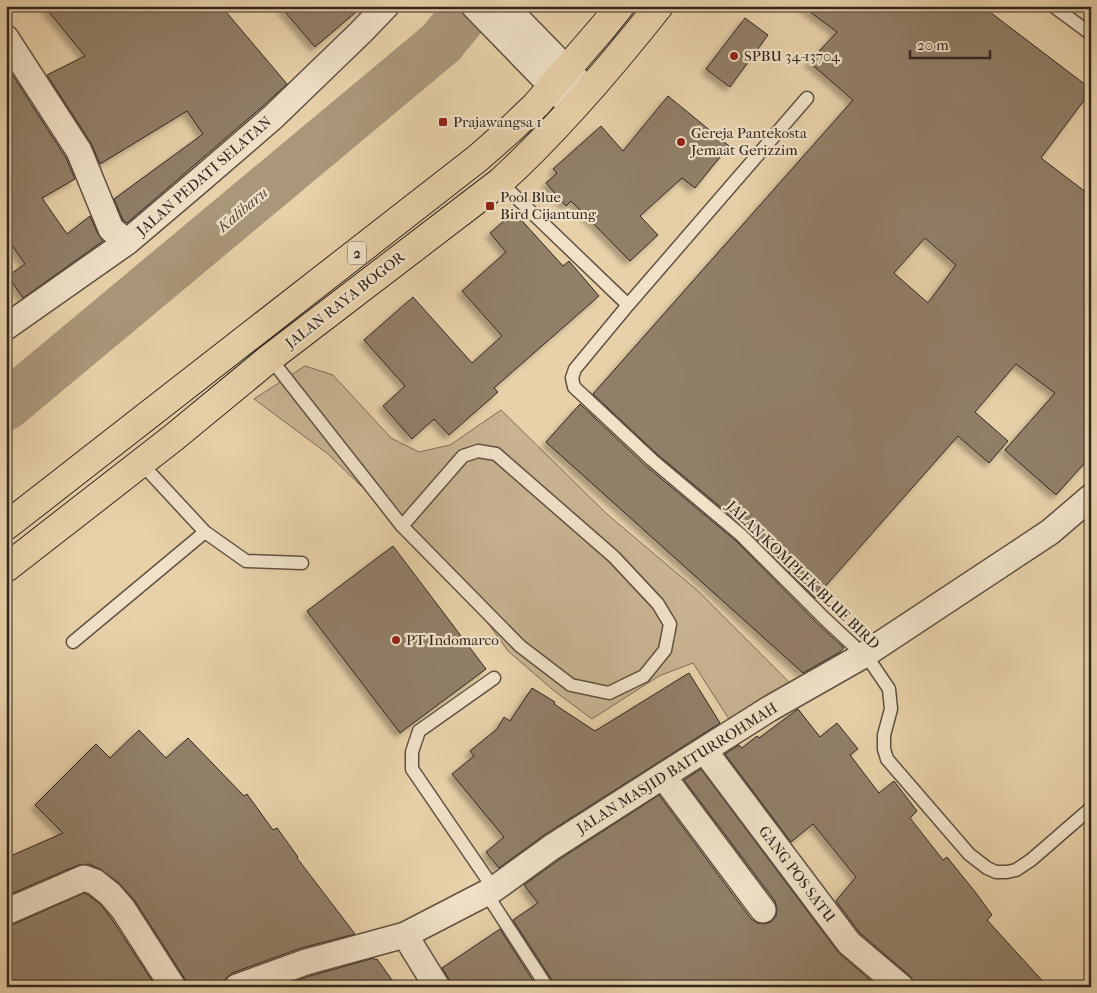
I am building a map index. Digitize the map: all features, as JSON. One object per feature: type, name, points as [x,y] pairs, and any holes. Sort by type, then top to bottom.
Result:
[{"type":"highway","name":"JALAN RAYA BOGOR","points":[[6,568],[141,463],[270,358],[500,182],[530,154],[581,99],[630,43],[659,6]]},
{"type":"highway","name":"JALAN RAYA BOGOR","points":[[6,526],[478,158],[536,105],[612,16]]},
{"type":"street","name":"JALAN PEDATI SELATAN","points":[[8,322],[127,242],[273,117],[386,6]]},
{"type":"street","points":[[474,6],[519,36],[581,99]]},
{"type":"street","points":[[505,6],[519,36]]},
{"type":"street","points":[[6,38],[79,151],[111,229],[127,242]]},
{"type":"street","name":"JALAN MASJID BAITURROHMAH","points":[[237,987],[274,981],[306,962],[405,935],[490,891],[552,847],[704,750],[769,709],[864,655],[1050,532],[1091,497]]},
{"type":"street","name":"GANG POS SATU","points":[[704,750],[849,943],[901,987]]},
{"type":"street","points":[[663,776],[763,910]]},
{"type":"street","points":[[6,912],[84,878],[95,882],[110,894],[123,909],[173,987]]},
{"type":"street","points":[[405,935],[437,987]]},
{"type":"lane","points":[[1053,6],[1091,34]]},
{"type":"lane","points":[[612,16],[630,43]]},
{"type":"lane","name":"JALAN KOMPLEK BLUE BIRD","points":[[807,98],[574,369],[572,378],[574,387],[652,460],[741,535],[870,661],[890,689],[891,708],[884,735],[884,748],[887,759],[969,854],[987,868],[996,872],[1016,870],[1031,860],[1091,808]]},
{"type":"lane","points":[[500,182],[628,305]]},
{"type":"lane","points":[[270,358],[402,526],[520,646],[571,685],[609,693],[644,676],[665,650],[670,624],[658,604],[614,557],[496,454],[478,451],[463,456],[402,526]]},
{"type":"lane","points":[[141,463],[205,532],[246,561],[302,563]]},
{"type":"lane","points":[[73,642],[205,532]]},
{"type":"lane","points":[[494,678],[419,731],[412,752],[412,769],[490,891],[547,987]]},
{"type":"shaded area","points":[[305,366],[333,375],[391,438],[419,452],[450,445],[501,410],[607,514],[698,591],[790,683],[736,730],[693,663],[659,676],[592,719],[553,690],[508,651],[454,576],[328,454],[254,399]]},
{"type":"building","points":[[44,6],[221,6],[287,84],[127,223],[123,220],[114,199],[203,134],[187,111],[100,164],[91,143],[47,75],[85,56]]},
{"type":"building","points":[[280,6],[363,6],[315,47]]},
{"type":"building","points":[[802,6],[982,6],[1091,89],[1041,158],[1091,196],[1091,456],[1056,495],[1005,450],[1055,393],[1016,364],[975,412],[1008,441],[989,463],[958,436],[815,598],[747,529],[657,454],[593,394],[853,100],[809,62],[837,32]],"holes":[[[925,238],[956,265],[928,303],[894,273]]]},
{"type":"building","points":[[745,18],[768,35],[730,87],[706,69]]},
{"type":"building","points":[[6,65],[66,158],[75,179],[42,198],[67,234],[90,216],[103,241],[23,298],[8,276],[25,264],[6,237]]},
{"type":"building","points":[[668,96],[729,146],[695,188],[682,178],[640,216],[658,235],[630,261],[571,201],[566,206],[546,183],[557,173],[553,169],[601,126],[623,151]]},
{"type":"building","points":[[514,212],[563,266],[569,261],[599,296],[494,388],[498,392],[449,435],[434,419],[412,439],[383,406],[405,386],[364,340],[413,297],[472,363],[502,336],[462,291],[506,252],[490,233]]},
{"type":"building","points":[[580,404],[646,466],[736,541],[844,648],[803,673],[546,442]]},
{"type":"building","name":"PT Indomarco","points":[[393,546],[486,669],[400,733],[307,611]]},
{"type":"building","points":[[689,673],[720,723],[544,835],[499,868],[486,852],[504,837],[452,774],[474,756],[470,751],[497,729],[504,717],[510,721],[532,688],[595,731]]},
{"type":"building","points":[[798,709],[820,737],[837,723],[858,749],[850,755],[879,793],[894,781],[917,811],[910,818],[943,860],[947,857],[976,893],[992,915],[987,920],[1048,987],[915,987],[910,976],[860,933],[836,901],[856,877],[813,824],[791,842],[725,754],[739,745],[742,748],[757,736],[759,738]]},
{"type":"building","points":[[139,730],[166,758],[188,738],[244,796],[247,794],[273,830],[277,828],[297,858],[355,934],[301,948],[232,973],[226,978],[223,987],[187,987],[185,979],[135,901],[119,883],[100,869],[89,864],[78,865],[6,896],[6,858],[63,833],[35,805],[96,744],[110,758]]},
{"type":"building","points":[[701,769],[838,952],[878,987],[555,987],[513,920],[538,903],[524,885],[560,859],[659,795],[751,919],[757,923],[764,924],[771,922],[776,916],[775,901],[684,780]]},
{"type":"building","points":[[84,893],[100,904],[111,918],[156,987],[6,987],[6,926]]},
{"type":"building","points":[[500,929],[537,987],[451,987],[449,979],[442,968]]},
{"type":"building","points":[[374,958],[375,960],[377,959],[397,987],[280,987],[310,976]]},
{"type":"waterway","name":"Kalibaru","points":[[6,406],[441,43],[471,6]]},
{"type":"place","name":"SPBU 34-13704","points":[[734,56]]},
{"type":"place","name":"Prajawangsa 1","points":[[443,122]]},
{"type":"place","name":"Gereja Pantekosta Jemaat Gerizzim","points":[[681,142]]},
{"type":"place","name":"Pool Blue Bird Cijantung","points":[[490,206]]},
{"type":"place","name":"PT Indomarco","points":[[396,640]]}]
